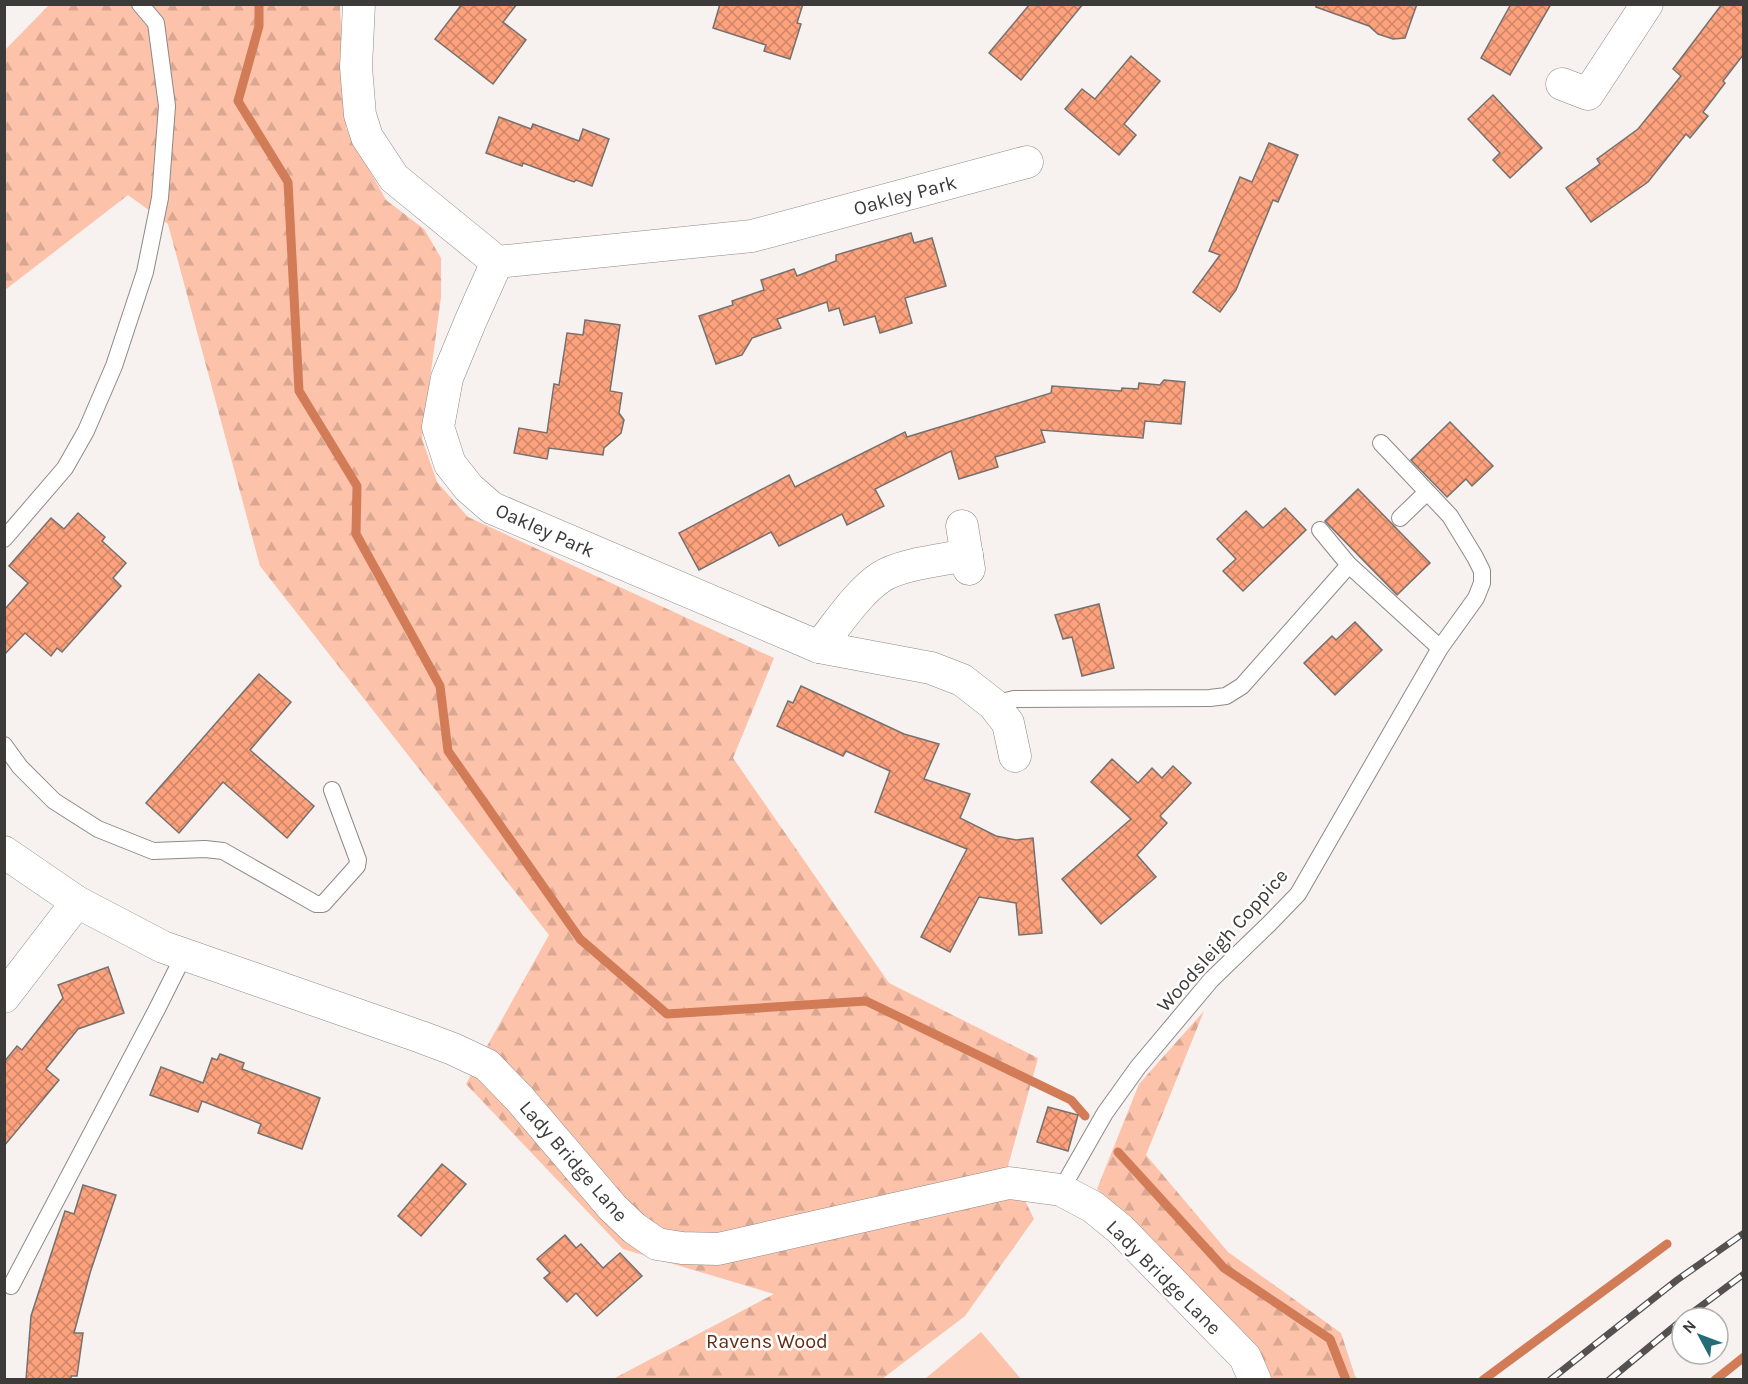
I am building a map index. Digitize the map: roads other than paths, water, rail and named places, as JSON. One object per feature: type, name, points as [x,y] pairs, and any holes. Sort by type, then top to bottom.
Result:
[{"type":"street","points":[[359,4],[356,67],[360,115],[367,137],[394,178],[497,262]]},
{"type":"street","points":[[1562,84],[1588,94],[1647,4]]},
{"type":"street","name":"Oakley Park","points":[[1015,756],[1008,723],[993,704],[962,680],[931,668],[819,647],[492,508],[469,488],[450,464],[438,427],[447,378],[497,262],[752,236],[1027,162]]},
{"type":"street","points":[[819,647],[866,589],[882,576],[966,550]]},
{"type":"street","name":"Lady Bridge Lane","points":[[4,852],[77,902],[163,947],[453,1048],[487,1065],[519,1098],[612,1207],[634,1228],[657,1244],[682,1248],[718,1249],[1009,1183],[1061,1190],[1093,1207],[1120,1228],[1245,1357],[1255,1380]]},
{"type":"street","points":[[4,997],[77,902]]},
{"type":"lane","points":[[4,539],[64,468],[86,431],[114,366],[145,272],[160,198],[167,106],[156,23],[140,4]]},
{"type":"lane","name":"Woodsleigh Coppice","points":[[1061,1190],[1105,1113],[1138,1067],[1211,980],[1298,894],[1440,648],[1476,598],[1482,583],[1482,571],[1450,516],[1381,443]]},
{"type":"lane","points":[[1400,518],[1427,492]]},
{"type":"lane","points":[[1320,530],[1349,565],[1440,648]]},
{"type":"lane","points":[[993,704],[1014,699],[1226,696],[1242,686],[1349,565]]},
{"type":"lane","points":[[4,745],[20,767],[54,801],[98,829],[153,851],[205,849],[223,851],[316,904],[323,904],[357,866],[358,860],[332,790]]},
{"type":"lane","points":[[11,1286],[158,1009],[184,955]]},
{"type":"waterway","points":[[259,4],[259,26],[238,101],[288,182],[299,391],[357,486],[356,534],[440,686],[448,751],[580,939],[667,1014],[866,1001],[1071,1100],[1085,1116]]},
{"type":"waterway","points":[[1118,1152],[1224,1268],[1330,1339],[1346,1380]]},
{"type":"waterway","points":[[1483,1380],[1667,1244]]},
{"type":"waterway","points":[[1715,1380],[1744,1357]]},
{"type":"railway","points":[[1550,1380],[1677,1280],[1744,1233]]},
{"type":"railway","points":[[1701,1306],[1744,1274]]},
{"type":"railway","points":[[1609,1380],[1670,1330]]},
{"type":"park label","name":"Ravens Wood","points":[[767,1341]]}]
